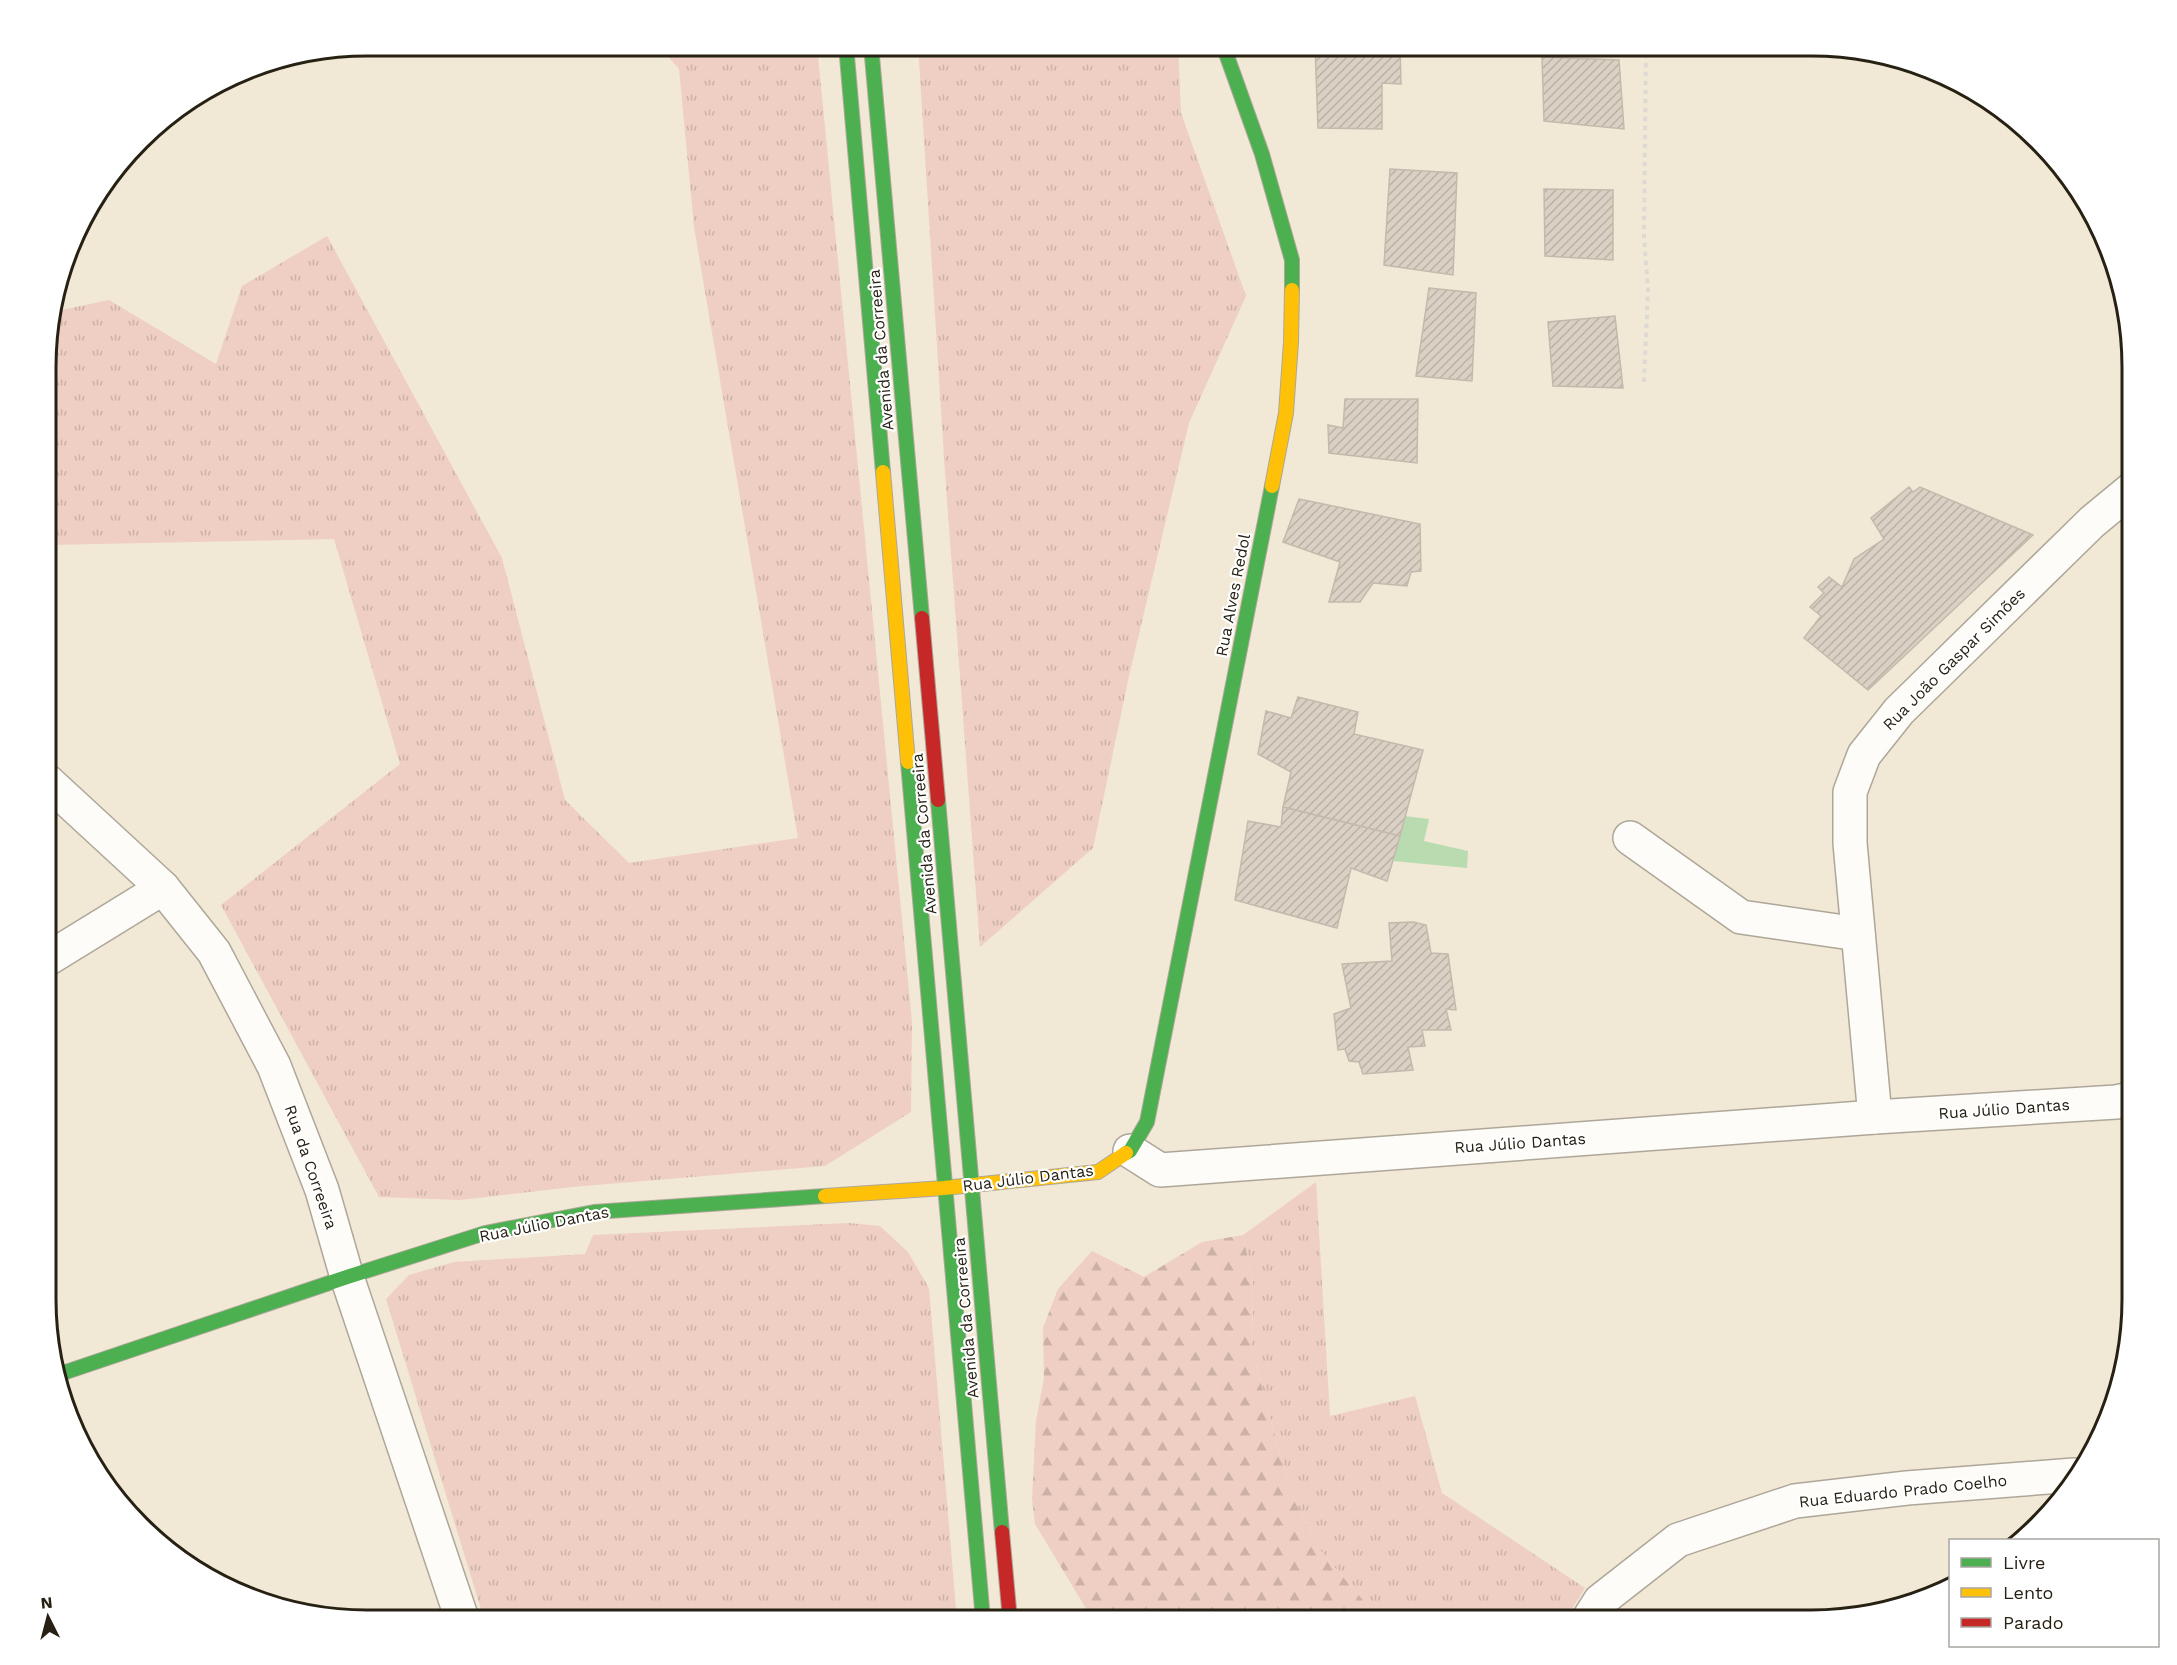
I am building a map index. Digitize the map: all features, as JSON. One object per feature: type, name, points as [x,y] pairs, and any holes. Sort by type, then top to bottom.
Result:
[{"type":"main road","name":"Avenida da Correeira","points":[[847,56],[982,1610]]},
{"type":"main road","name":"Avenida da Correeira","points":[[872,56],[1009,1610]]},
{"type":"main road","name":"Rua Alves Redol","points":[[1130,1152],[1147,1122],[1286,413],[1291,342],[1292,260],[1262,154],[1227,56]]},
{"type":"main road","name":"Rua Júlio Dantas","points":[[64,1373],[485,1233],[594,1212],[944,1188],[1098,1172],[1130,1152]]},
{"type":"street","name":"Rua João Gaspar Simões","points":[[1875,1117],[1850,843],[1850,792],[1864,755],[1899,711],[2092,522],[2122,497]]},
{"type":"street","name":"Rua da Correeira","points":[[56,789],[164,888],[214,952],[274,1066],[322,1190],[347,1277],[459,1610]]},
{"type":"street","points":[[1630,838],[1741,917],[1858,934]]},
{"type":"street","points":[[56,954],[164,888]]},
{"type":"street","name":"Rua Júlio Dantas","points":[[1130,1152],[1160,1170],[1875,1117],[2122,1102]]},
{"type":"street","name":"Rua Eduardo Prado Coelho","points":[[1594,1610],[1600,1601],[1678,1540],[1795,1502],[1907,1488],[2066,1476]]},
{"type":"path","points":[[1644,382],[1648,289],[1644,238],[1646,56]]},
{"type":"green space","points":[[668,56],[818,56],[912,1022],[911,1112],[825,1166],[572,1187],[460,1200],[379,1197],[221,905],[400,764],[334,539],[56,545],[56,346],[60,310],[109,300],[216,364],[242,286],[327,236],[502,558],[565,800],[629,863],[798,838],[694,227],[679,69]]},
{"type":"green space","points":[[919,56],[1178,56],[1181,113],[1246,296],[1189,423],[1129,676],[1093,848],[980,947],[945,473]]},
{"type":"green space","points":[[1316,1182],[1330,1416],[1415,1396],[1442,1493],[1585,1588],[1571,1610],[1365,1610],[1369,1607],[1319,1549],[1290,1492],[1252,1350],[1253,1282],[1243,1235]]},
{"type":"green space","points":[[849,1223],[880,1226],[908,1252],[929,1288],[956,1610],[481,1610],[386,1299],[409,1275],[454,1262],[585,1254],[593,1235]]},
{"type":"green space","points":[[1243,1235],[1253,1282],[1252,1350],[1290,1492],[1319,1549],[1369,1607],[1365,1610],[1087,1610],[1035,1524],[1032,1499],[1036,1421],[1044,1378],[1043,1328],[1058,1289],[1092,1251],[1144,1277],[1202,1242]]},
{"type":"shaded area","points":[[1405,816],[1429,819],[1424,841],[1468,851],[1467,868],[1393,861]]},
{"type":"building","points":[[1315,56],[1400,56],[1401,84],[1382,83],[1382,129],[1318,128]]},
{"type":"building","points":[[1542,57],[1619,60],[1624,129],[1544,121]]},
{"type":"building","points":[[1390,169],[1457,173],[1453,275],[1384,265]]},
{"type":"building","points":[[1544,189],[1613,190],[1613,260],[1545,256]]},
{"type":"building","points":[[1429,288],[1476,293],[1472,381],[1416,376]]},
{"type":"building","points":[[1615,316],[1623,388],[1553,386],[1548,322]]},
{"type":"building","points":[[1345,399],[1418,399],[1417,463],[1329,453],[1328,425],[1343,428]]},
{"type":"building","points":[[1909,487],[1913,492],[1920,487],[2033,535],[1868,690],[1804,638],[1821,616],[1810,607],[1824,593],[1818,587],[1829,577],[1842,587],[1854,559],[1884,539],[1871,518]]},
{"type":"building","points":[[1299,499],[1420,524],[1421,571],[1411,572],[1407,586],[1373,583],[1360,602],[1329,602],[1340,562],[1283,542]]},
{"type":"building","points":[[1298,697],[1358,712],[1354,734],[1423,750],[1400,836],[1283,807],[1291,772],[1258,754],[1266,711],[1291,718]]},
{"type":"building","points":[[1283,807],[1400,836],[1387,881],[1351,868],[1337,928],[1235,900],[1248,821],[1281,827]]},
{"type":"building","points":[[1413,922],[1426,925],[1431,953],[1448,954],[1456,1010],[1446,1009],[1451,1030],[1422,1030],[1425,1046],[1408,1047],[1413,1070],[1363,1074],[1359,1062],[1349,1061],[1345,1049],[1338,1050],[1334,1014],[1351,1008],[1342,964],[1392,961],[1389,923]]},
{"type":"traffic: fast","points":[[847,56],[883,472]]},
{"type":"traffic: fast","points":[[872,56],[922,618]]},
{"type":"traffic: fast","points":[[1227,56],[1262,154],[1292,260],[1292,290]]},
{"type":"traffic: fast","points":[[1126,1153],[1130,1151],[1147,1122],[1272,486]]},
{"type":"traffic: fast","points":[[908,762],[982,1610]]},
{"type":"traffic: fast","points":[[938,800],[1002,1532]]},
{"type":"traffic: fast","points":[[64,1373],[485,1233],[594,1212],[825,1196]]},
{"type":"traffic: slow","points":[[1272,486],[1286,413],[1292,290]]},
{"type":"traffic: slow","points":[[883,472],[908,762]]},
{"type":"traffic: slow","points":[[825,1196],[944,1188],[1098,1172],[1126,1153]]},
{"type":"traffic: jam","points":[[922,618],[938,800]]},
{"type":"traffic: jam","points":[[1002,1532],[1009,1610]]}]
